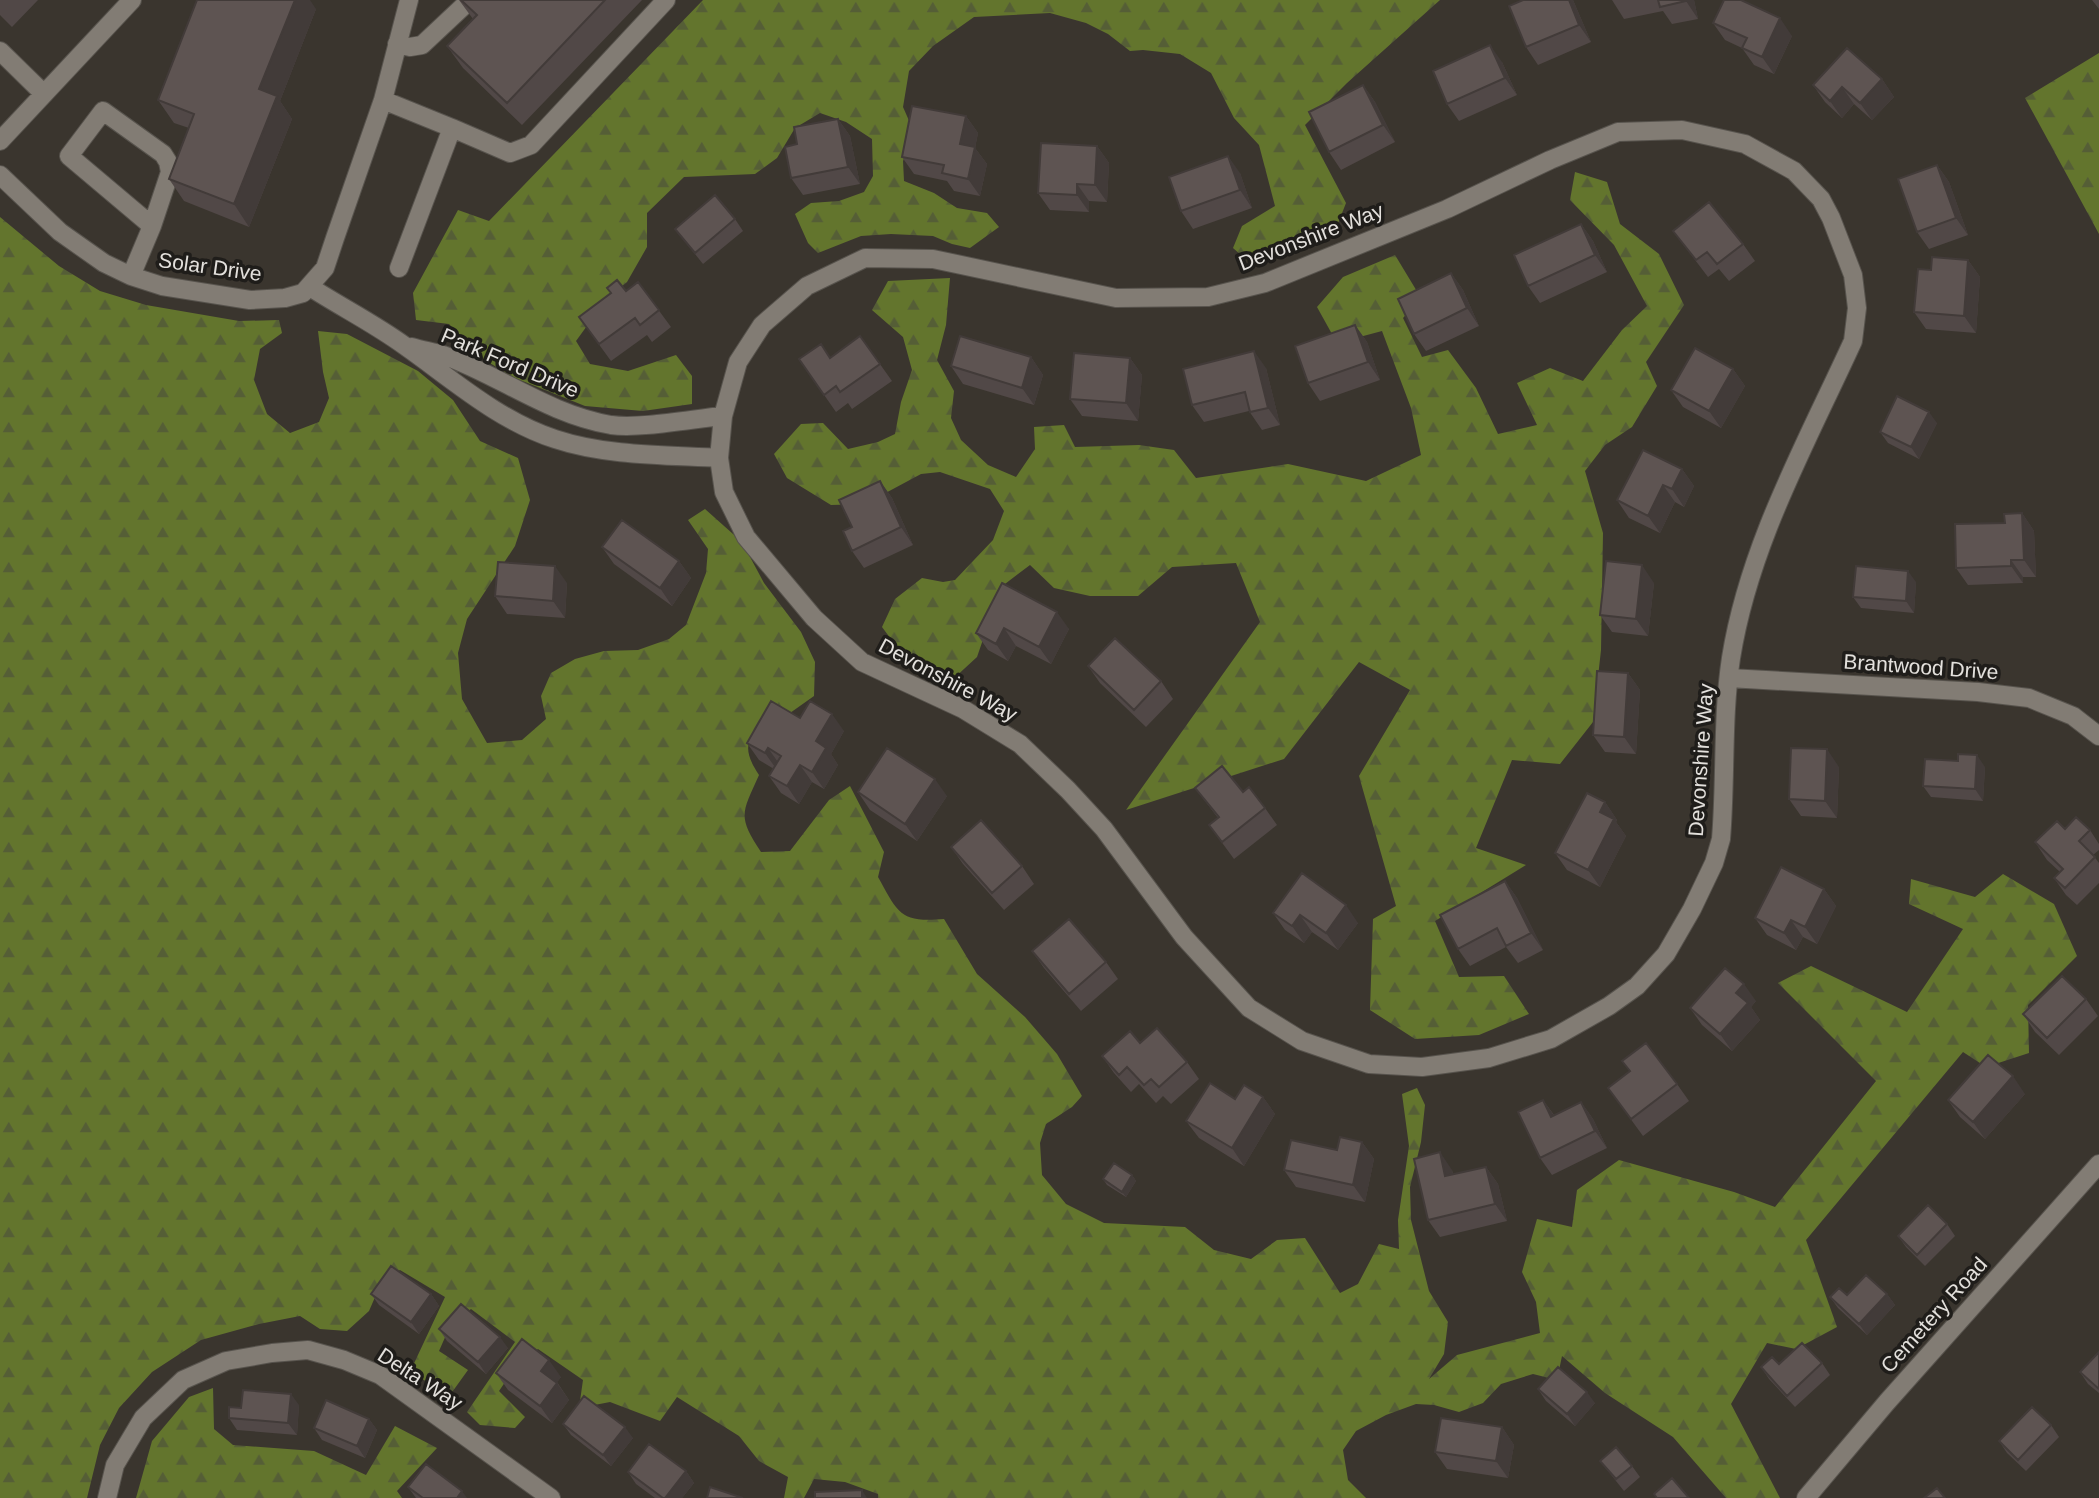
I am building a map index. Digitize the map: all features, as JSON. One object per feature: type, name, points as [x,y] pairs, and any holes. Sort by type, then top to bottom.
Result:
[{"type":"street","points":[[0,142],[132,0]]},
{"type":"street","points":[[310,287],[325,268],[383,100],[409,0]]},
{"type":"street","points":[[397,44],[410,47],[422,45],[432,39],[470,0]]},
{"type":"street","points":[[383,100],[510,153],[531,145],[666,0]]},
{"type":"street","points":[[0,51],[44,94]]},
{"type":"street","points":[[131,276],[152,226],[170,172],[163,154],[103,111],[69,156],[152,226]]},
{"type":"street","points":[[399,268],[452,128]]},
{"type":"street","name":"Devonshire Way","points":[[1682,130],[1745,144],[1794,171],[1821,199],[1853,275],[1857,308],[1853,341],[1766,531],[1741,608],[1729,678],[1721,839],[1714,863],[1666,954],[1637,986],[1609,1006],[1551,1039],[1489,1058],[1422,1067],[1369,1064],[1302,1041],[1249,1008],[1184,937],[1104,829],[1020,744],[962,709],[862,662],[814,618],[746,537],[724,492],[719,458],[723,416],[738,362],[762,325],[807,286],[865,258],[933,259],[1116,298],[1208,297],[1265,283],[1447,209],[1550,160],[1618,132],[1682,130]]},
{"type":"street","name":"Solar Drive","points":[[0,175],[60,232],[104,263],[131,276],[162,286],[250,300],[285,298],[303,293],[310,287]]},
{"type":"street","name":"Park Ford Drive","points":[[310,287],[405,345],[483,402],[553,438],[583,447],[719,458]]},
{"type":"street","name":"Park Ford Drive","points":[[405,345],[443,355],[548,406],[578,417],[614,425],[723,416]]},
{"type":"street","name":"Brantwood Drive","points":[[1729,678],[1978,692],[2029,698],[2073,716],[2099,736]]},
{"type":"street","name":"Cemetery Road","points":[[1806,1498],[1887,1402],[2099,1164]]},
{"type":"street","name":"Delta Way","points":[[107,1498],[115,1465],[143,1418],[183,1380],[226,1361],[308,1350],[344,1360],[380,1375],[551,1498]]},
{"type":"green space","points":[[703,0],[1440,0],[1347,83],[1305,125],[1346,203],[1335,231],[1291,252],[1249,262],[1233,248],[1242,226],[1275,206],[1259,145],[1234,118],[1211,73],[1180,54],[1130,51],[1108,34],[1086,23],[1050,13],[974,17],[933,46],[909,71],[903,107],[914,132],[903,161],[904,181],[934,193],[957,208],[987,213],[999,227],[970,248],[933,236],[891,234],[861,236],[818,253],[808,243],[795,214],[811,203],[839,201],[864,192],[873,176],[872,139],[846,122],[820,113],[795,128],[777,158],[755,174],[684,177],[647,213],[647,247],[627,282],[605,301],[576,341],[590,364],[628,371],[676,355],[692,376],[692,404],[643,411],[585,406],[515,378],[478,356],[449,324],[416,320],[413,293],[458,210],[489,221]]},
{"type":"green space","points":[[2099,53],[2099,234],[2025,98]]},
{"type":"green space","points":[[1575,172],[1607,182],[1620,224],[1659,254],[1684,305],[1646,362],[1657,386],[1632,427],[1605,445],[1585,471],[1603,533],[1601,650],[1593,722],[1560,764],[1512,760],[1476,848],[1526,865],[1435,921],[1459,977],[1504,976],[1529,1014],[1479,1035],[1415,1039],[1370,1010],[1373,919],[1396,906],[1359,776],[1410,690],[1359,662],[1284,759],[1126,810],[1260,622],[1236,563],[1172,567],[1138,596],[1090,596],[1054,588],[1030,565],[1001,587],[977,657],[952,680],[911,666],[882,627],[895,599],[922,578],[943,582],[955,580],[993,540],[1004,511],[990,489],[940,472],[921,474],[865,504],[831,505],[787,478],[774,454],[801,424],[823,423],[848,449],[878,442],[895,434],[901,402],[912,370],[903,337],[872,310],[888,281],[950,278],[946,325],[937,360],[954,391],[951,418],[961,440],[988,465],[1016,477],[1035,449],[1034,427],[1064,425],[1075,447],[1139,445],[1174,450],[1196,478],[1288,464],[1366,481],[1421,455],[1411,408],[1382,331],[1337,343],[1317,307],[1343,277],[1395,255],[1421,298],[1403,318],[1422,357],[1448,350],[1476,388],[1498,434],[1537,425],[1517,383],[1550,368],[1583,381],[1622,330],[1647,306],[1614,245],[1570,200]]},
{"type":"green space","points":[[0,217],[59,266],[100,291],[146,305],[239,321],[279,320],[282,333],[260,349],[254,380],[267,414],[290,433],[319,422],[329,398],[318,331],[347,334],[418,371],[453,400],[480,441],[518,458],[530,500],[515,546],[467,619],[458,653],[462,699],[487,743],[522,740],[546,719],[541,696],[551,673],[575,659],[604,651],[638,650],[669,639],[686,625],[706,573],[708,549],[688,520],[705,509],[742,542],[764,583],[801,632],[815,662],[814,696],[790,713],[765,714],[750,738],[748,751],[759,775],[746,807],[745,822],[748,830],[761,852],[790,851],[829,800],[850,786],[884,852],[878,877],[896,907],[909,917],[944,919],[977,974],[1025,1017],[1057,1054],[1082,1096],[1072,1107],[1046,1124],[1040,1143],[1042,1175],[1066,1204],[1104,1223],[1185,1227],[1214,1250],[1251,1259],[1277,1240],[1305,1238],[1340,1293],[1358,1284],[1379,1244],[1399,1249],[1398,1220],[1409,1146],[1402,1094],[1417,1088],[1425,1105],[1421,1142],[1410,1187],[1411,1220],[1429,1291],[1448,1322],[1444,1354],[1429,1379],[1457,1355],[1540,1333],[1536,1302],[1522,1272],[1537,1219],[1572,1227],[1577,1190],[1619,1160],[1734,1192],[1775,1207],[1876,1081],[1778,983],[1811,966],[1907,1012],[1963,929],[1909,904],[1911,879],[1975,897],[2003,874],[2054,904],[2077,956],[2028,1005],[2029,1053],[1986,1067],[1963,1052],[1806,1240],[1837,1327],[1796,1349],[1767,1343],[1731,1404],[1780,1498],[1726,1498],[1673,1437],[1605,1393],[1562,1356],[1557,1380],[1533,1374],[1501,1384],[1483,1403],[1459,1412],[1434,1405],[1416,1404],[1386,1415],[1356,1431],[1343,1450],[1348,1480],[1366,1498],[878,1498],[878,1494],[845,1482],[814,1479],[804,1498],[784,1498],[788,1477],[759,1461],[739,1436],[677,1397],[660,1421],[610,1402],[579,1408],[583,1380],[538,1349],[518,1363],[499,1391],[525,1417],[515,1428],[480,1425],[467,1412],[515,1342],[471,1309],[450,1326],[439,1351],[468,1370],[450,1395],[410,1372],[445,1297],[400,1270],[382,1281],[369,1311],[347,1331],[320,1329],[300,1316],[259,1324],[201,1340],[152,1372],[119,1408],[100,1445],[87,1498],[0,1498]]},
{"type":"green space","points":[[213,1388],[214,1429],[233,1445],[314,1451],[366,1475],[395,1426],[437,1448],[397,1491],[402,1498],[136,1498],[152,1441],[189,1397]]},
{"type":"building","points":[[197,0],[295,0],[259,89],[277,96],[234,204],[169,179],[194,114],[158,100]]},
{"type":"building","points":[[461,0],[605,0],[507,103],[447,46],[477,15]]},
{"type":"building","points":[[1523,0],[1569,0],[1579,25],[1526,47],[1509,6]]},
{"type":"building","points":[[1658,0],[1686,0],[1686,1],[1660,7]]},
{"type":"building","points":[[1724,0],[1741,0],[1780,18],[1762,57],[1742,48],[1747,38],[1713,23]]},
{"type":"building","points":[[1490,45],[1505,78],[1447,104],[1433,71]]},
{"type":"building","points":[[1847,48],[1882,79],[1860,103],[1842,87],[1830,101],[1813,85]]},
{"type":"building","points":[[1363,85],[1383,125],[1329,152],[1309,112]]},
{"type":"building","points":[[912,106],[966,116],[960,144],[975,147],[968,179],[942,173],[944,165],[902,157]]},
{"type":"building","points":[[838,119],[848,167],[791,178],[785,147],[797,144],[794,127]]},
{"type":"building","points":[[1041,143],[1097,146],[1095,185],[1077,184],[1077,195],[1038,193]]},
{"type":"building","points":[[1228,156],[1240,190],[1181,211],[1169,177]]},
{"type":"building","points":[[1937,165],[1956,218],[1917,232],[1898,179]]},
{"type":"building","points":[[715,195],[735,219],[695,253],[675,229]]},
{"type":"building","points":[[1709,202],[1743,244],[1717,264],[1707,252],[1696,260],[1673,231]]},
{"type":"building","points":[[1581,224],[1595,255],[1528,286],[1514,255]]},
{"type":"building","points":[[1932,257],[1968,260],[1964,316],[1914,312],[1918,269],[1931,270]]},
{"type":"building","points":[[1451,273],[1467,308],[1414,334],[1398,299]]},
{"type":"building","points":[[617,280],[626,291],[638,282],[659,310],[640,325],[635,318],[599,344],[579,317],[611,293],[607,288]]},
{"type":"building","points":[[1355,325],[1368,362],[1308,383],[1295,346]]},
{"type":"building","points":[[860,336],[880,364],[840,392],[836,386],[824,395],[799,359],[821,344],[830,358]]},
{"type":"building","points":[[960,336],[1031,357],[1022,388],[951,366]]},
{"type":"building","points":[[1695,348],[1733,369],[1709,411],[1671,390]]},
{"type":"building","points":[[1254,351],[1268,408],[1250,412],[1245,392],[1192,405],[1183,369]]},
{"type":"building","points":[[1074,353],[1130,358],[1126,403],[1070,399]]},
{"type":"building","points":[[1897,396],[1929,412],[1911,447],[1880,432]]},
{"type":"building","points":[[1643,450],[1682,469],[1672,489],[1663,485],[1648,516],[1617,500]]},
{"type":"building","points":[[880,481],[901,527],[852,551],[843,531],[852,527],[839,500]]},
{"type":"building","points":[[2022,513],[2024,560],[2011,560],[2011,566],[1956,568],[1955,524],[2005,523],[2004,514]]},
{"type":"building","points":[[622,520],[679,561],[660,588],[602,547]]},
{"type":"building","points":[[1606,561],[1642,565],[1636,619],[1600,615]]},
{"type":"building","points":[[498,562],[555,566],[553,601],[495,596]]},
{"type":"building","points":[[1856,566],[1908,571],[1906,601],[1853,597]]},
{"type":"building","points":[[1002,583],[1057,612],[1039,647],[1004,628],[996,644],[976,633]]},
{"type":"building","points":[[1115,638],[1161,681],[1134,710],[1088,666]]},
{"type":"building","points":[[1597,671],[1628,673],[1624,737],[1593,735]]},
{"type":"building","points":[[771,701],[800,718],[810,701],[832,714],[816,741],[826,748],[812,772],[800,765],[787,786],[769,776],[781,756],[768,748],[765,753],[747,743]]},
{"type":"building","points":[[887,748],[935,779],[905,824],[858,792]]},
{"type":"building","points":[[1791,748],[1827,749],[1825,801],[1789,799]]},
{"type":"building","points":[[1958,754],[1977,755],[1975,789],[1923,786],[1925,759],[1958,761]]},
{"type":"building","points":[[1222,766],[1243,792],[1249,787],[1265,808],[1222,842],[1209,825],[1219,817],[1195,788]]},
{"type":"building","points":[[1587,793],[1605,802],[1600,812],[1614,819],[1588,870],[1555,853]]},
{"type":"building","points":[[2076,817],[2090,830],[2079,841],[2095,857],[2065,888],[2054,878],[2063,869],[2035,842],[2057,821],[2065,829]]},
{"type":"building","points":[[981,820],[1022,866],[992,893],[951,847]]},
{"type":"building","points":[[1781,867],[1824,889],[1805,927],[1791,920],[1784,933],[1755,918]]},
{"type":"building","points":[[1302,873],[1346,905],[1326,933],[1300,915],[1292,926],[1273,913]]},
{"type":"building","points":[[1505,881],[1531,933],[1506,946],[1497,928],[1458,949],[1440,915]]},
{"type":"building","points":[[1069,919],[1106,962],[1069,994],[1032,951]]},
{"type":"building","points":[[1725,968],[1744,984],[1736,993],[1748,1003],[1720,1034],[1690,1008]]},
{"type":"building","points":[[2062,976],[2086,999],[2047,1038],[2023,1014]]},
{"type":"building","points":[[1157,1028],[1187,1062],[1159,1087],[1151,1079],[1144,1085],[1127,1067],[1119,1075],[1102,1056],[1130,1031],[1140,1043]]},
{"type":"building","points":[[1646,1043],[1677,1084],[1631,1119],[1608,1088],[1630,1071],[1622,1061]]},
{"type":"building","points":[[1988,1055],[2013,1076],[1973,1122],[1948,1100]]},
{"type":"building","points":[[1210,1083],[1235,1099],[1244,1085],[1263,1097],[1232,1148],[1186,1121]]},
{"type":"building","points":[[1543,1100],[1551,1117],[1581,1102],[1595,1131],[1540,1158],[1518,1112]]},
{"type":"building","points":[[1340,1137],[1362,1142],[1353,1185],[1284,1170],[1291,1140],[1337,1150]]},
{"type":"building","points":[[1440,1152],[1445,1176],[1486,1167],[1495,1204],[1428,1220],[1414,1159]]},
{"type":"building","points":[[1114,1163],[1132,1175],[1122,1192],[1103,1179]]},
{"type":"building","points":[[1928,1205],[1947,1224],[1917,1255],[1898,1236]]},
{"type":"building","points":[[391,1266],[431,1294],[411,1322],[371,1294]]},
{"type":"building","points":[[1866,1275],[1887,1294],[1859,1324],[1830,1297],[1839,1288],[1847,1295]]},
{"type":"building","points":[[461,1304],[500,1337],[478,1362],[439,1329]]},
{"type":"building","points":[[522,1339],[549,1360],[541,1371],[557,1383],[540,1406],[496,1373]]},
{"type":"building","points":[[1802,1343],[1822,1363],[1787,1396],[1761,1367],[1772,1357],[1779,1364]]},
{"type":"building","points":[[2099,1352],[2099,1389],[2080,1372]]},
{"type":"building","points":[[1558,1367],[1587,1392],[1567,1414],[1538,1389]]},
{"type":"building","points":[[243,1390],[291,1394],[288,1423],[229,1418],[229,1407],[241,1408]]},
{"type":"building","points":[[584,1396],[625,1427],[603,1455],[563,1424]]},
{"type":"building","points":[[326,1400],[369,1419],[357,1446],[314,1428]]},
{"type":"building","points":[[2032,1407],[2051,1425],[2018,1460],[1999,1441]]},
{"type":"building","points":[[1441,1418],[1502,1427],[1496,1461],[1435,1452]]},
{"type":"building","points":[[649,1444],[686,1471],[665,1498],[628,1472]]},
{"type":"building","points":[[1616,1447],[1632,1466],[1616,1479],[1600,1461]]},
{"type":"building","points":[[426,1464],[462,1491],[457,1498],[423,1498],[408,1487]]},
{"type":"building","points":[[1672,1478],[1689,1498],[1657,1498],[1654,1494]]},
{"type":"building","points":[[710,1487],[743,1498],[707,1498]]},
{"type":"building","points":[[1937,1488],[1945,1498],[1924,1498]]},
{"type":"building","points":[[862,1490],[862,1498],[815,1498],[815,1492]]}]
